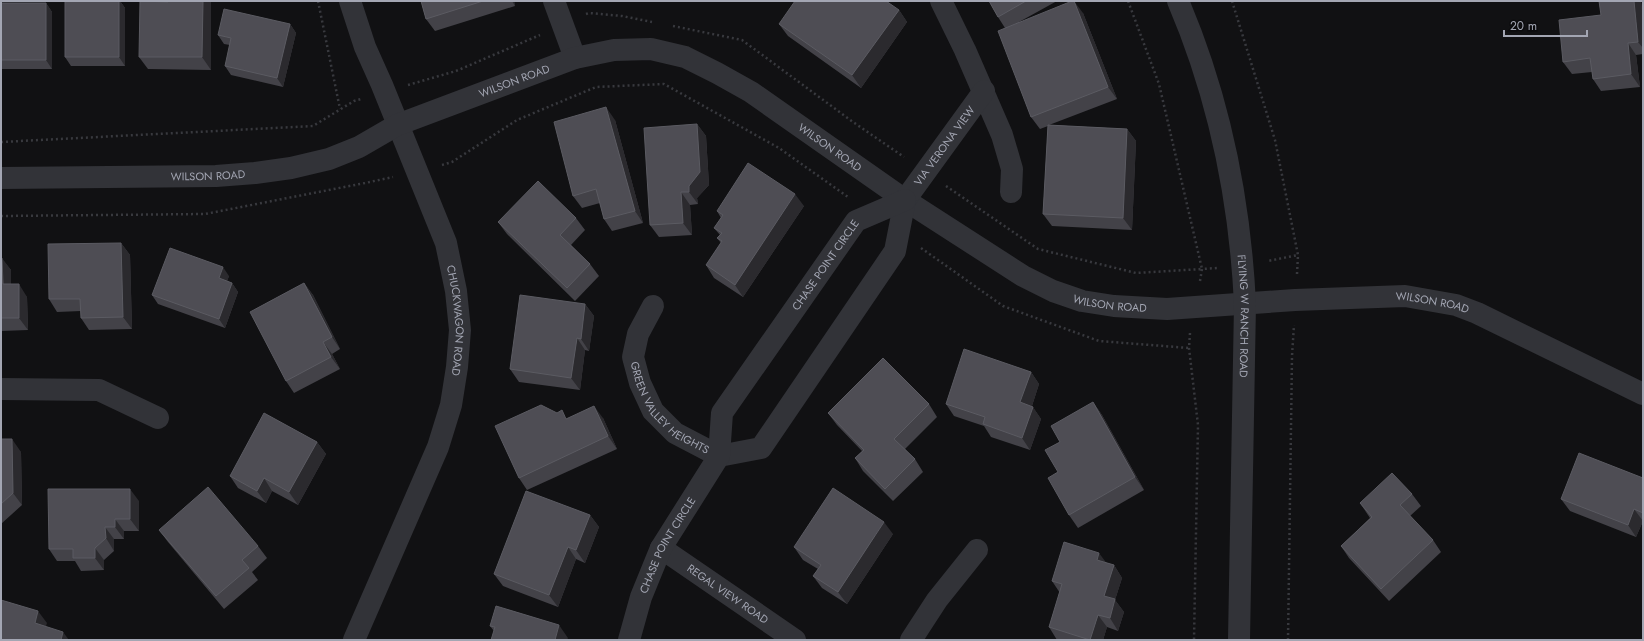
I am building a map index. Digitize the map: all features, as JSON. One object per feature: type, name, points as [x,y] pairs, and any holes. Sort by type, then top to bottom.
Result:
[{"type":"street","name":"CHUCKWAGON ROAD","points":[[350,1],[364,47],[446,243],[456,291],[460,330],[457,367],[451,405],[438,447],[354,640]]},
{"type":"street","points":[[554,1],[575,58]]},
{"type":"street","name":"VIA VERONA VIEW","points":[[941,1],[984,91],[1002,135],[1012,169],[1011,192]]},
{"type":"street","name":"FLYING W RANCH ROAD","points":[[1178,1],[1207,79],[1223,140],[1237,212],[1243,265],[1245,304],[1239,640]]},
{"type":"street","name":"WILSON ROAD","points":[[1,178],[216,176],[291,168],[329,159],[359,147],[397,125],[575,58],[614,50],[651,49],[685,57],[717,72],[751,92],[905,200],[1023,276],[1053,292],[1082,301],[1114,306],[1167,309],[1295,300],[1405,296],[1456,305],[1643,394]]},
{"type":"street","name":"VIA VERONA VIEW","points":[[905,200],[984,91]]},
{"type":"street","points":[[719,456],[761,448],[895,251],[905,200]]},
{"type":"street","name":"CHASE POINT CIRCLE","points":[[629,640],[641,597],[661,548],[719,456],[722,413],[856,221],[905,200]]},
{"type":"street","name":"GREEN VALLEY HEIGHTS","points":[[653,306],[638,334],[633,357],[640,383],[652,411],[676,433],[719,456]]},
{"type":"street","points":[[1,389],[99,390],[158,418]]},
{"type":"street","name":"REGAL VIEW ROAD","points":[[661,548],[795,640]]},
{"type":"street","points":[[911,640],[937,600],[977,550]]},
{"type":"path","points":[[318,1],[340,109]]},
{"type":"path","points":[[667,25],[742,40],[853,122],[1038,249],[1136,273],[1202,269],[1159,84],[1128,1]]},
{"type":"path","points":[[1,142],[313,126],[354,101],[456,71],[589,13],[622,16],[660,23]]},
{"type":"path","points":[[1,216],[205,214],[365,183],[452,162],[517,120],[596,87],[664,84],[779,148],[872,214]]},
{"type":"path","points":[[899,233],[1003,306],[1099,341],[1189,348]]},
{"type":"path","points":[[1288,640],[1292,356],[1298,255]]},
{"type":"building","points":[[65,1],[119,1],[119,57],[65,57]]},
{"type":"building","points":[[140,1],[203,1],[202,57],[139,57]]},
{"type":"building","points":[[421,1],[483,1],[426,19]]},
{"type":"building","points":[[795,1],[886,1],[899,10],[852,75],[779,24]]},
{"type":"building","points":[[989,1],[1026,1],[998,17]]},
{"type":"building","points":[[1074,1],[1108,87],[1031,117],[998,31]]},
{"type":"building","points":[[1599,1],[1634,1],[1638,42],[1628,43],[1631,74],[1593,79],[1590,58],[1563,62],[1559,20],[1601,15]]},
{"type":"building","points":[[1,3],[46,3],[46,60],[1,60]]},
{"type":"building","points":[[224,9],[290,24],[277,78],[225,66],[231,38],[218,35]]},
{"type":"building","points":[[606,107],[635,211],[604,219],[596,189],[573,196],[554,122]]},
{"type":"building","points":[[697,124],[700,172],[689,186],[689,192],[681,192],[683,223],[650,225],[644,128]]},
{"type":"building","points":[[1048,125],[1127,129],[1123,218],[1043,214]]},
{"type":"building","points":[[748,163],[795,194],[735,285],[706,265],[722,241],[717,238],[722,233],[714,228],[723,215],[717,211]]},
{"type":"building","points":[[538,181],[576,218],[560,235],[590,264],[567,288],[498,222]]},
{"type":"building","points":[[121,243],[123,317],[81,318],[80,299],[49,299],[48,244]]},
{"type":"building","points":[[170,248],[223,267],[219,278],[232,283],[219,319],[152,295]]},
{"type":"building","points":[[1,258],[3,284],[19,284],[19,318],[1,318]]},
{"type":"building","points":[[304,283],[332,337],[323,342],[331,357],[286,381],[250,312]]},
{"type":"building","points":[[520,295],[585,304],[581,339],[577,338],[571,378],[510,369]]},
{"type":"building","points":[[964,349],[1031,372],[1020,402],[1033,407],[1022,438],[983,424],[985,417],[946,404]]},
{"type":"building","points":[[883,358],[929,404],[894,439],[915,459],[885,489],[855,458],[864,450],[828,413]]},
{"type":"building","points":[[1093,402],[1135,477],[1069,515],[1048,478],[1058,472],[1045,450],[1060,442],[1051,426]]},
{"type":"building","points":[[541,405],[557,413],[562,410],[566,419],[594,406],[608,436],[519,478],[495,426]]},
{"type":"building","points":[[264,413],[317,442],[289,492],[264,478],[257,491],[230,476]]},
{"type":"building","points":[[1,439],[12,439],[13,493],[1,504]]},
{"type":"building","points":[[1579,453],[1643,478],[1643,513],[1634,509],[1628,525],[1561,499]]},
{"type":"building","points":[[1392,473],[1412,494],[1400,505],[1433,540],[1381,589],[1341,546],[1372,517],[1360,503]]},
{"type":"building","points":[[208,487],[258,546],[242,560],[249,568],[216,596],[159,530]]},
{"type":"building","points":[[833,488],[884,522],[838,592],[813,576],[821,565],[794,547]]},
{"type":"building","points":[[48,489],[130,489],[130,519],[115,519],[115,527],[105,527],[106,538],[95,548],[95,558],[73,558],[73,549],[49,549]]},
{"type":"building","points":[[526,491],[590,515],[576,550],[568,547],[549,595],[494,574]]},
{"type":"building","points":[[1064,542],[1099,553],[1097,560],[1114,565],[1104,596],[1115,599],[1110,618],[1098,615],[1090,640],[1049,627],[1062,584],[1052,581]]},
{"type":"building","points":[[1,600],[38,611],[35,623],[63,632],[61,640],[1,640]]},
{"type":"building","points":[[496,606],[559,625],[555,640],[491,640],[495,627],[490,626]]}]
